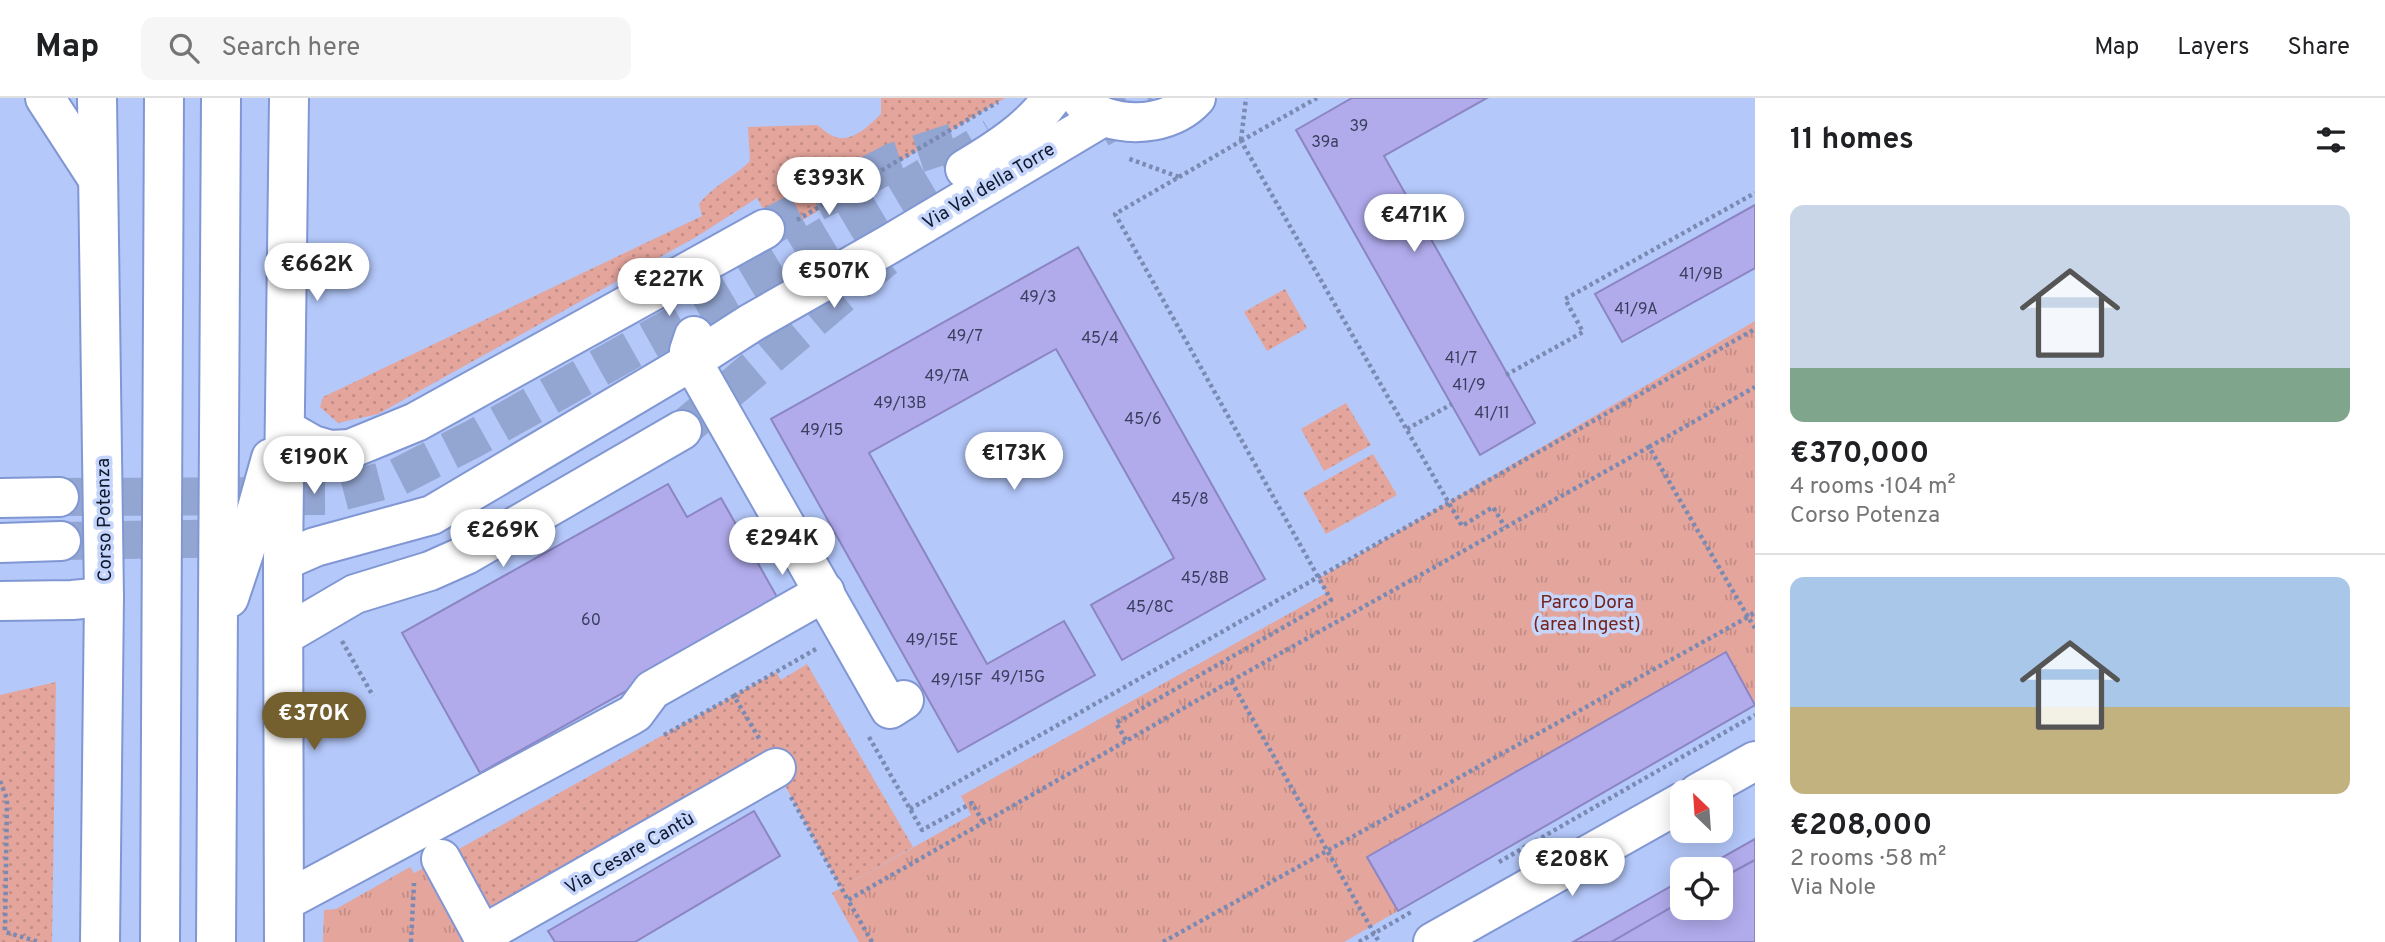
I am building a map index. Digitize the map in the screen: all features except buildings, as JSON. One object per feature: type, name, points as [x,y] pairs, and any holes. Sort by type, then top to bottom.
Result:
[{"type":"main road","points":[[45,98],[97,178]]},
{"type":"main road","name":"Corso Potenza","points":[[97,98],[104,597],[100,942]]},
{"type":"main road","points":[[160,942],[164,98]]},
{"type":"main road","points":[[216,942],[221,98]]},
{"type":"main road","points":[[284,942],[283,561],[289,98]]},
{"type":"main road","name":"Via Val della Torre","points":[[692,361],[689,351],[695,332],[999,149],[1041,114],[1052,98]]},
{"type":"main road","points":[[1090,107],[1142,123],[1168,117],[1191,104],[1196,98]]},
{"type":"main road","name":"Via Val della Torre","points":[[283,561],[315,547],[432,514],[692,361],[751,323],[888,245],[1090,107]]},
{"type":"main road","points":[[286,417],[313,445],[330,450],[350,449],[416,422],[765,229]]},
{"type":"main road","points":[[692,361],[890,709],[904,700]]},
{"type":"main road","points":[[218,630],[286,417]]},
{"type":"main road","points":[[285,635],[355,594],[430,571],[466,555],[682,430]]},
{"type":"main road","points":[[0,498],[59,498]]},
{"type":"main road","points":[[0,543],[61,541]]},
{"type":"main road","points":[[285,901],[648,725],[652,691],[824,592]]},
{"type":"main road","points":[[0,601],[104,597]]},
{"type":"main road","points":[[1721,780],[1755,761]]},
{"type":"main road","name":"Via Cesare Cantù","points":[[484,938],[776,768]]},
{"type":"main road","points":[[1433,942],[1670,809]]},
{"type":"main road","points":[[441,859],[484,938]]},
{"type":"path","points":[[1246,98],[1241,141],[1462,526],[1493,507],[1505,527]]},
{"type":"path","points":[[1126,740],[1116,723],[1331,600],[1115,214],[1317,98]]},
{"type":"path","points":[[1118,154],[1179,177]]},
{"type":"path","points":[[1506,375],[1583,332],[1565,299],[1755,193]]},
{"type":"path","points":[[910,808],[1755,329]]},
{"type":"path","points":[[848,900],[1126,740],[1755,387]]},
{"type":"path","points":[[1407,429],[1452,404]]},
{"type":"path","points":[[1648,447],[1755,628]]},
{"type":"path","points":[[1164,942],[1755,612]]},
{"type":"path","points":[[342,641],[373,696]]},
{"type":"path","points":[[648,725],[734,696],[817,649],[823,658]]},
{"type":"path","points":[[1231,681],[1379,942]]},
{"type":"path","points":[[734,696],[872,942]]},
{"type":"path","points":[[1493,865],[1755,715]]},
{"type":"path","points":[[862,726],[922,830],[972,803],[983,822]]},
{"type":"path","points":[[0,781],[7,799],[5,933],[39,942]]},
{"type":"path","points":[[411,942],[414,873],[441,859]]},
{"type":"path","points":[[1359,942],[1422,906]]},
{"type":"green space","points":[[881,98],[1005,98],[778,235],[757,198],[696,237],[378,414],[338,423],[320,407],[323,397],[702,216],[699,204],[711,191],[750,161],[748,127],[817,125],[831,135],[845,138],[858,133],[881,114]]},
{"type":"green space","points":[[1285,289],[1307,328],[1267,351],[1244,312]]},
{"type":"green space","name":"Parco Dora (area Ingest)","points":[[1755,321],[1755,705],[1344,942],[859,942],[832,893],[971,815],[961,796],[1326,593],[1318,579]]},
{"type":"green space","points":[[1346,403],[1371,445],[1324,471],[1301,429]]},
{"type":"green space","points":[[1373,454],[1397,495],[1326,534],[1303,493]]},
{"type":"green space","points":[[807,664],[913,847],[841,888],[776,769],[482,935],[441,859],[776,672],[781,680]]},
{"type":"green space","points":[[56,682],[52,942],[0,942],[0,695]]},
{"type":"green space","points":[[441,859],[486,942],[323,942],[324,910],[336,909],[410,867],[414,873]]},
{"type":"tunnel","points":[[1099,129],[1152,98]]},
{"type":"tunnel","points":[[59,497],[325,496],[398,477],[473,439],[704,309],[993,137]]},
{"type":"tunnel","points":[[765,229],[893,162],[954,142]]},
{"type":"tunnel","points":[[682,430],[886,257]]},
{"type":"tunnel","points":[[61,541],[252,538]]}]
